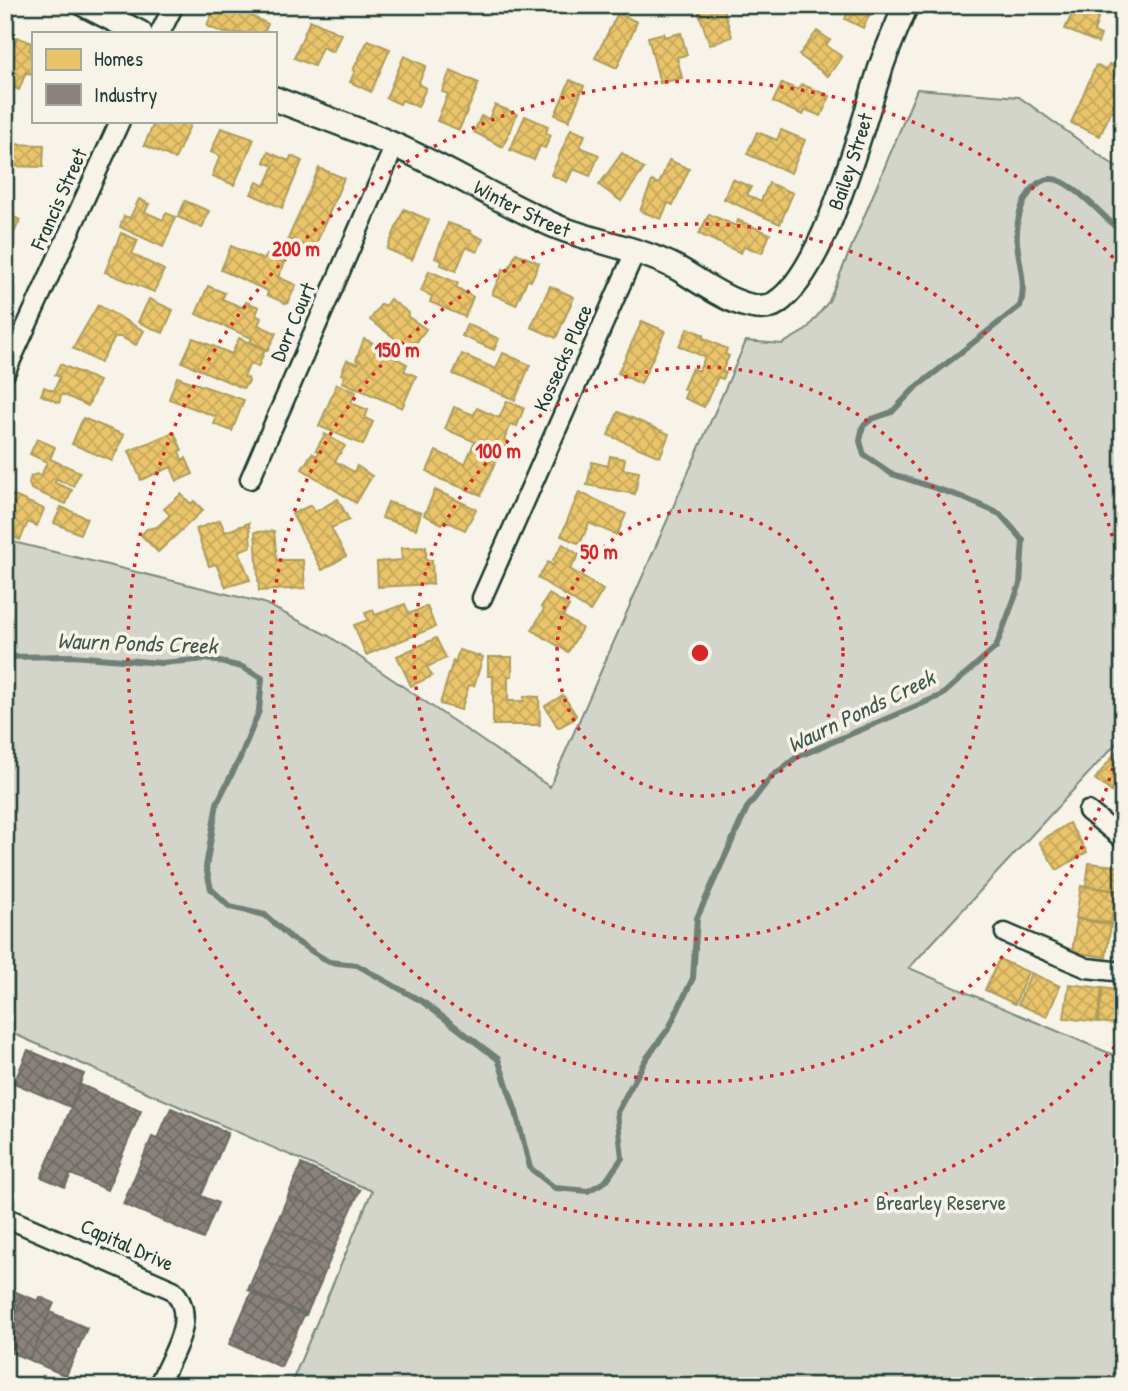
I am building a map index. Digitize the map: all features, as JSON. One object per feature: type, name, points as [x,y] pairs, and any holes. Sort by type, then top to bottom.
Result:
[{"type":"street","points":[[85,5],[138,32]]},
{"type":"street","points":[[160,32],[174,5]]},
{"type":"street","name":"Bailey Street","points":[[774,305],[797,285],[813,258],[906,5]]},
{"type":"street","name":"Winter Street","points":[[276,99],[395,145],[559,228],[677,268],[729,299],[753,306],[774,305]]},
{"type":"street","name":"Francis Street","points":[[5,373],[120,122]]},
{"type":"street","name":"Dorr Court","points":[[250,479],[395,145]]},
{"type":"street","name":"Kossecks Place","points":[[482,598],[635,252]]},
{"type":"street","points":[[1088,811],[1123,839]]},
{"type":"street","points":[[1005,933],[1087,968],[1123,972]]},
{"type":"street","name":"Capital Drive","points":[[5,1217],[173,1290],[182,1300],[183,1329],[158,1386]]},
{"type":"green space","name":"Brearley Reserve","points":[[917,89],[1019,97],[1123,172],[1123,736],[909,968],[1123,1059],[1123,1386],[290,1386],[372,1191],[5,1030],[5,540],[264,603],[329,636],[550,787],[746,341],[782,344],[806,330],[829,301]]},
{"type":"building: Homes","points":[[215,5],[233,8],[234,5],[240,5],[254,11],[251,16],[268,24],[264,32],[222,32],[207,26]]},
{"type":"building: Homes","points":[[559,5],[576,5],[574,11]]},
{"type":"building: Homes","points":[[696,5],[722,5],[732,37],[710,45]]},
{"type":"building: Homes","points":[[874,5],[863,28],[845,19],[847,14],[829,6]]},
{"type":"building: Homes","points":[[1076,5],[1099,15],[1094,32],[1101,35],[1098,43],[1065,29]]},
{"type":"building: Homes","points":[[618,13],[637,22],[617,68],[595,58]]},
{"type":"building: Homes","points":[[310,20],[341,34],[333,52],[322,47],[314,66],[294,58]]},
{"type":"building: Homes","points":[[817,31],[830,40],[826,45],[842,57],[828,76],[799,55]]},
{"type":"building: Homes","points":[[664,33],[664,37],[681,33],[687,55],[677,57],[682,78],[660,83],[648,37]]},
{"type":"building: Homes","points":[[17,37],[32,43],[29,50],[32,52],[32,75],[26,72],[19,90],[5,84],[5,65]]},
{"type":"building: Homes","points":[[368,40],[390,49],[371,92],[350,82]]},
{"type":"building: Homes","points":[[404,56],[426,66],[418,84],[426,88],[418,107],[402,100],[400,104],[386,98]]},
{"type":"building: Homes","points":[[1109,64],[1123,70],[1123,81],[1116,97],[1121,104],[1119,109],[1111,111],[1100,136],[1071,123],[1096,65],[1106,70]]},
{"type":"building: Homes","points":[[450,71],[479,83],[459,130],[437,121],[448,94],[442,92]]},
{"type":"building: Homes","points":[[570,80],[584,86],[569,121],[555,115]]},
{"type":"building: Homes","points":[[782,83],[798,90],[801,84],[830,96],[821,116],[806,110],[803,115],[773,102]]},
{"type":"building: Homes","points":[[495,105],[517,114],[503,147],[474,132],[481,116],[489,119]]},
{"type":"building: Homes","points":[[525,116],[548,126],[546,133],[551,135],[545,148],[540,146],[534,160],[510,150]]},
{"type":"building: Homes","points":[[155,122],[192,122],[175,159],[144,145]]},
{"type":"building: Homes","points":[[221,128],[254,139],[234,185],[212,176],[220,156],[211,152]]},
{"type":"building: Homes","points":[[571,129],[585,135],[580,147],[599,155],[590,176],[573,169],[567,182],[551,175]]},
{"type":"building: Homes","points":[[781,130],[805,140],[791,173],[747,154],[757,132],[777,140]]},
{"type":"building: Homes","points":[[5,144],[44,145],[43,167],[5,166]]},
{"type":"building: Homes","points":[[268,152],[289,161],[291,156],[302,161],[282,208],[251,194],[257,182],[265,186],[274,166],[264,162]]},
{"type":"building: Homes","points":[[622,153],[644,169],[621,201],[599,185]]},
{"type":"building: Homes","points":[[669,160],[689,169],[673,205],[668,203],[661,219],[640,211],[652,181],[659,184]]},
{"type":"building: Homes","points":[[319,168],[344,178],[314,249],[288,239]]},
{"type":"building: Homes","points":[[732,179],[751,187],[747,195],[761,201],[769,183],[793,193],[780,224],[724,199]]},
{"type":"building: Homes","points":[[5,196],[13,199],[7,214],[20,220],[13,235],[5,232]]},
{"type":"building: Homes","points":[[139,199],[149,204],[145,212],[163,220],[166,213],[176,217],[163,247],[120,227],[124,216],[130,218]]},
{"type":"building: Homes","points":[[185,201],[209,211],[202,228],[178,217]]},
{"type":"building: Homes","points":[[404,209],[429,220],[412,260],[387,249]]},
{"type":"building: Homes","points":[[709,214],[736,226],[738,220],[770,234],[762,253],[744,246],[741,253],[699,234]]},
{"type":"building: Homes","points":[[448,223],[471,231],[470,233],[483,239],[477,252],[466,247],[456,271],[441,265],[442,261],[435,258]]},
{"type":"building: Homes","points":[[121,233],[138,240],[132,254],[164,270],[154,292],[105,272]]},
{"type":"building: Homes","points":[[231,246],[264,260],[267,255],[285,263],[278,277],[296,285],[287,304],[267,295],[268,291],[221,270]]},
{"type":"building: Homes","points":[[516,253],[539,263],[531,281],[527,280],[516,305],[492,294],[503,269],[508,271]]},
{"type":"building: Homes","points":[[429,271],[458,283],[456,287],[473,297],[465,317],[430,302],[432,296],[421,291]]},
{"type":"building: Homes","points":[[208,286],[225,293],[222,299],[244,308],[246,302],[259,307],[256,315],[261,318],[258,325],[276,333],[268,350],[250,342],[252,338],[196,314]]},
{"type":"building: Homes","points":[[550,286],[574,297],[556,338],[531,327]]},
{"type":"building: Homes","points":[[149,299],[173,310],[163,333],[138,322]]},
{"type":"building: Homes","points":[[390,299],[409,313],[407,316],[426,329],[411,350],[370,320],[381,304],[385,306]]},
{"type":"building: Homes","points":[[98,305],[144,331],[136,345],[121,337],[115,337],[100,363],[73,348]]},
{"type":"building: Homes","points":[[642,321],[665,331],[641,384],[618,373]]},
{"type":"building: Homes","points":[[467,324],[499,339],[494,350],[462,336]]},
{"type":"building: Homes","points":[[688,328],[727,349],[725,354],[729,356],[722,371],[726,373],[723,379],[718,377],[704,407],[684,398],[687,391],[683,389],[692,368],[699,371],[705,357],[679,346]]},
{"type":"building: Homes","points":[[193,338],[232,354],[239,338],[265,350],[258,367],[250,363],[244,377],[248,378],[249,382],[243,388],[182,362]]},
{"type":"building: Homes","points":[[364,339],[386,349],[385,353],[407,364],[404,371],[416,376],[402,408],[342,382],[345,376],[341,374],[347,360],[358,364],[359,361],[356,360]]},
{"type":"building: Homes","points":[[503,353],[530,365],[515,400],[453,374],[462,354],[496,369]]},
{"type":"building: Homes","points":[[60,364],[99,381],[88,406],[62,394],[59,403],[41,395],[44,387],[54,391],[60,377],[55,375]]},
{"type":"building: Homes","points":[[177,377],[244,400],[232,431],[214,424],[217,417],[169,399]]},
{"type":"building: Homes","points":[[337,384],[356,392],[351,403],[368,410],[365,418],[373,422],[363,445],[319,426]]},
{"type":"building: Homes","points":[[507,401],[524,408],[517,426],[511,424],[504,440],[508,442],[503,454],[445,429],[454,407],[474,415],[477,408],[499,418]]},
{"type":"building: Homes","points":[[618,412],[669,434],[660,457],[608,435]]},
{"type":"building: Homes","points":[[83,418],[124,435],[112,461],[72,444]]},
{"type":"building: Homes","points":[[174,432],[182,450],[179,451],[182,460],[186,458],[193,474],[177,481],[171,467],[141,480],[129,451]]},
{"type":"building: Homes","points":[[325,434],[345,446],[335,461],[354,472],[357,466],[372,476],[356,503],[302,469],[312,453],[317,456],[319,452],[316,450]]},
{"type":"building: Homes","points":[[37,439],[55,447],[50,459],[80,472],[73,486],[56,479],[55,483],[72,490],[66,504],[31,489],[31,476],[41,476],[47,462],[30,454]]},
{"type":"building: Homes","points":[[474,443],[499,454],[481,495],[427,471],[436,451],[465,464]]},
{"type":"building: Homes","points":[[610,456],[625,459],[623,469],[639,472],[635,494],[587,485],[592,462],[608,466]]},
{"type":"building: Homes","points":[[435,490],[476,509],[465,530],[444,520],[442,524],[424,515]]},
{"type":"building: Homes","points":[[579,492],[626,514],[617,535],[589,523],[580,544],[561,536]]},
{"type":"building: Homes","points":[[181,494],[191,504],[194,501],[203,510],[158,552],[141,535],[147,529],[157,527],[170,515],[164,509]]},
{"type":"building: Homes","points":[[12,495],[44,509],[37,526],[28,522],[20,540],[5,533],[5,510]]},
{"type":"building: Homes","points":[[338,499],[349,520],[331,528],[346,556],[322,570],[292,514],[311,505],[315,512]]},
{"type":"building: Homes","points":[[388,502],[421,513],[416,529],[382,518]]},
{"type":"building: Homes","points":[[61,507],[87,518],[80,534],[54,523]]},
{"type":"building: Homes","points":[[220,520],[225,532],[249,523],[251,546],[239,551],[250,580],[226,587],[216,564],[209,566],[196,529]]},
{"type":"building: Homes","points":[[274,531],[277,560],[303,560],[305,588],[259,591],[255,532]]},
{"type":"building: Homes","points":[[563,544],[579,555],[570,569],[603,590],[590,611],[538,578],[548,562],[553,565],[553,560]]},
{"type":"building: Homes","points":[[426,547],[426,560],[432,560],[433,584],[378,587],[377,562],[402,560],[401,548]]},
{"type":"building: Homes","points":[[549,594],[569,606],[563,616],[582,628],[568,652],[532,630]]},
{"type":"building: Homes","points":[[405,604],[409,614],[427,606],[435,627],[366,655],[354,625],[368,620],[365,613],[373,610],[375,615]]},
{"type":"building: Homes","points":[[436,638],[446,658],[427,667],[432,676],[411,686],[397,656]]},
{"type":"building: Homes","points":[[459,650],[483,657],[474,686],[469,685],[461,710],[440,704]]},
{"type":"building: Homes","points":[[488,657],[512,657],[512,676],[508,676],[508,701],[524,701],[524,696],[539,697],[540,725],[493,725],[493,676],[488,676]]},
{"type":"building: Homes","points":[[563,695],[576,715],[558,728],[545,706]]},
{"type":"building: Homes","points":[[1117,751],[1123,756],[1122,800],[1095,779]]},
{"type":"building: Homes","points":[[1123,812],[1123,828],[1115,822]]},
{"type":"building: Homes","points":[[1069,823],[1087,852],[1057,870],[1039,842]]},
{"type":"building: Homes","points":[[1089,863],[1123,867],[1120,891],[1086,886]]},
{"type":"building: Homes","points":[[1081,886],[1116,891],[1111,923],[1076,918]]},
{"type":"building: Homes","points":[[1077,919],[1111,925],[1106,957],[1072,952]]},
{"type":"building: Homes","points":[[999,959],[1028,972],[1015,1004],[985,990]]},
{"type":"building: Homes","points":[[1031,973],[1060,986],[1047,1017],[1018,1004]]},
{"type":"building: Homes","points":[[1069,984],[1102,988],[1097,1022],[1064,1018]]},
{"type":"building: Homes","points":[[1103,988],[1123,991],[1123,1025],[1098,1022]]},
{"type":"building: Industry","points":[[28,1050],[84,1074],[70,1107],[14,1083]]},
{"type":"building: Industry","points":[[81,1085],[141,1111],[107,1190],[71,1174],[65,1187],[41,1177]]},
{"type":"building: Industry","points":[[171,1108],[228,1133],[215,1164],[157,1139]]},
{"type":"building: Industry","points":[[152,1137],[215,1164],[201,1196],[138,1169]]},
{"type":"building: Industry","points":[[301,1164],[360,1190],[346,1221],[288,1196]]},
{"type":"building: Industry","points":[[138,1169],[178,1186],[163,1221],[123,1204]]},
{"type":"building: Industry","points":[[178,1186],[218,1203],[203,1239],[163,1221]]},
{"type":"building: Industry","points":[[288,1196],[346,1221],[333,1252],[275,1227]]},
{"type":"building: Industry","points":[[275,1227],[333,1252],[320,1284],[261,1259]]},
{"type":"building: Industry","points":[[261,1259],[320,1284],[306,1315],[248,1290]]},
{"type":"building: Industry","points":[[5,1281],[12,1283],[9,1289],[23,1295],[5,1337]]},
{"type":"building: Industry","points":[[251,1293],[304,1315],[281,1367],[229,1344]]},
{"type":"building: Industry","points":[[23,1295],[38,1301],[40,1297],[54,1303],[29,1360],[5,1350],[5,1337]]},
{"type":"building: Industry","points":[[50,1312],[87,1328],[66,1376],[29,1360]]},
{"type":"building: Industry","points":[[43,1376],[66,1386],[39,1386]]},
{"type":"waterway","name":"Waurn Ponds Creek","points":[[5,657],[72,656],[161,663],[208,659],[242,667],[262,678],[259,711],[240,758],[217,803],[206,867],[211,889],[230,907],[265,915],[291,938],[329,962],[357,965],[423,1002],[498,1059],[516,1112],[530,1168],[555,1188],[588,1191],[606,1181],[622,1158],[617,1112],[646,1059],[669,1028],[693,978],[697,918],[747,808],[770,778],[797,757],[942,695],[996,647],[1020,584],[1023,540],[1000,514],[959,496],[892,474],[864,455],[860,441],[863,426],[872,419],[892,412],[914,389],[1020,306],[1023,282],[1017,243],[1018,223],[1026,198],[1040,182],[1052,179],[1069,186],[1123,234]]}]
